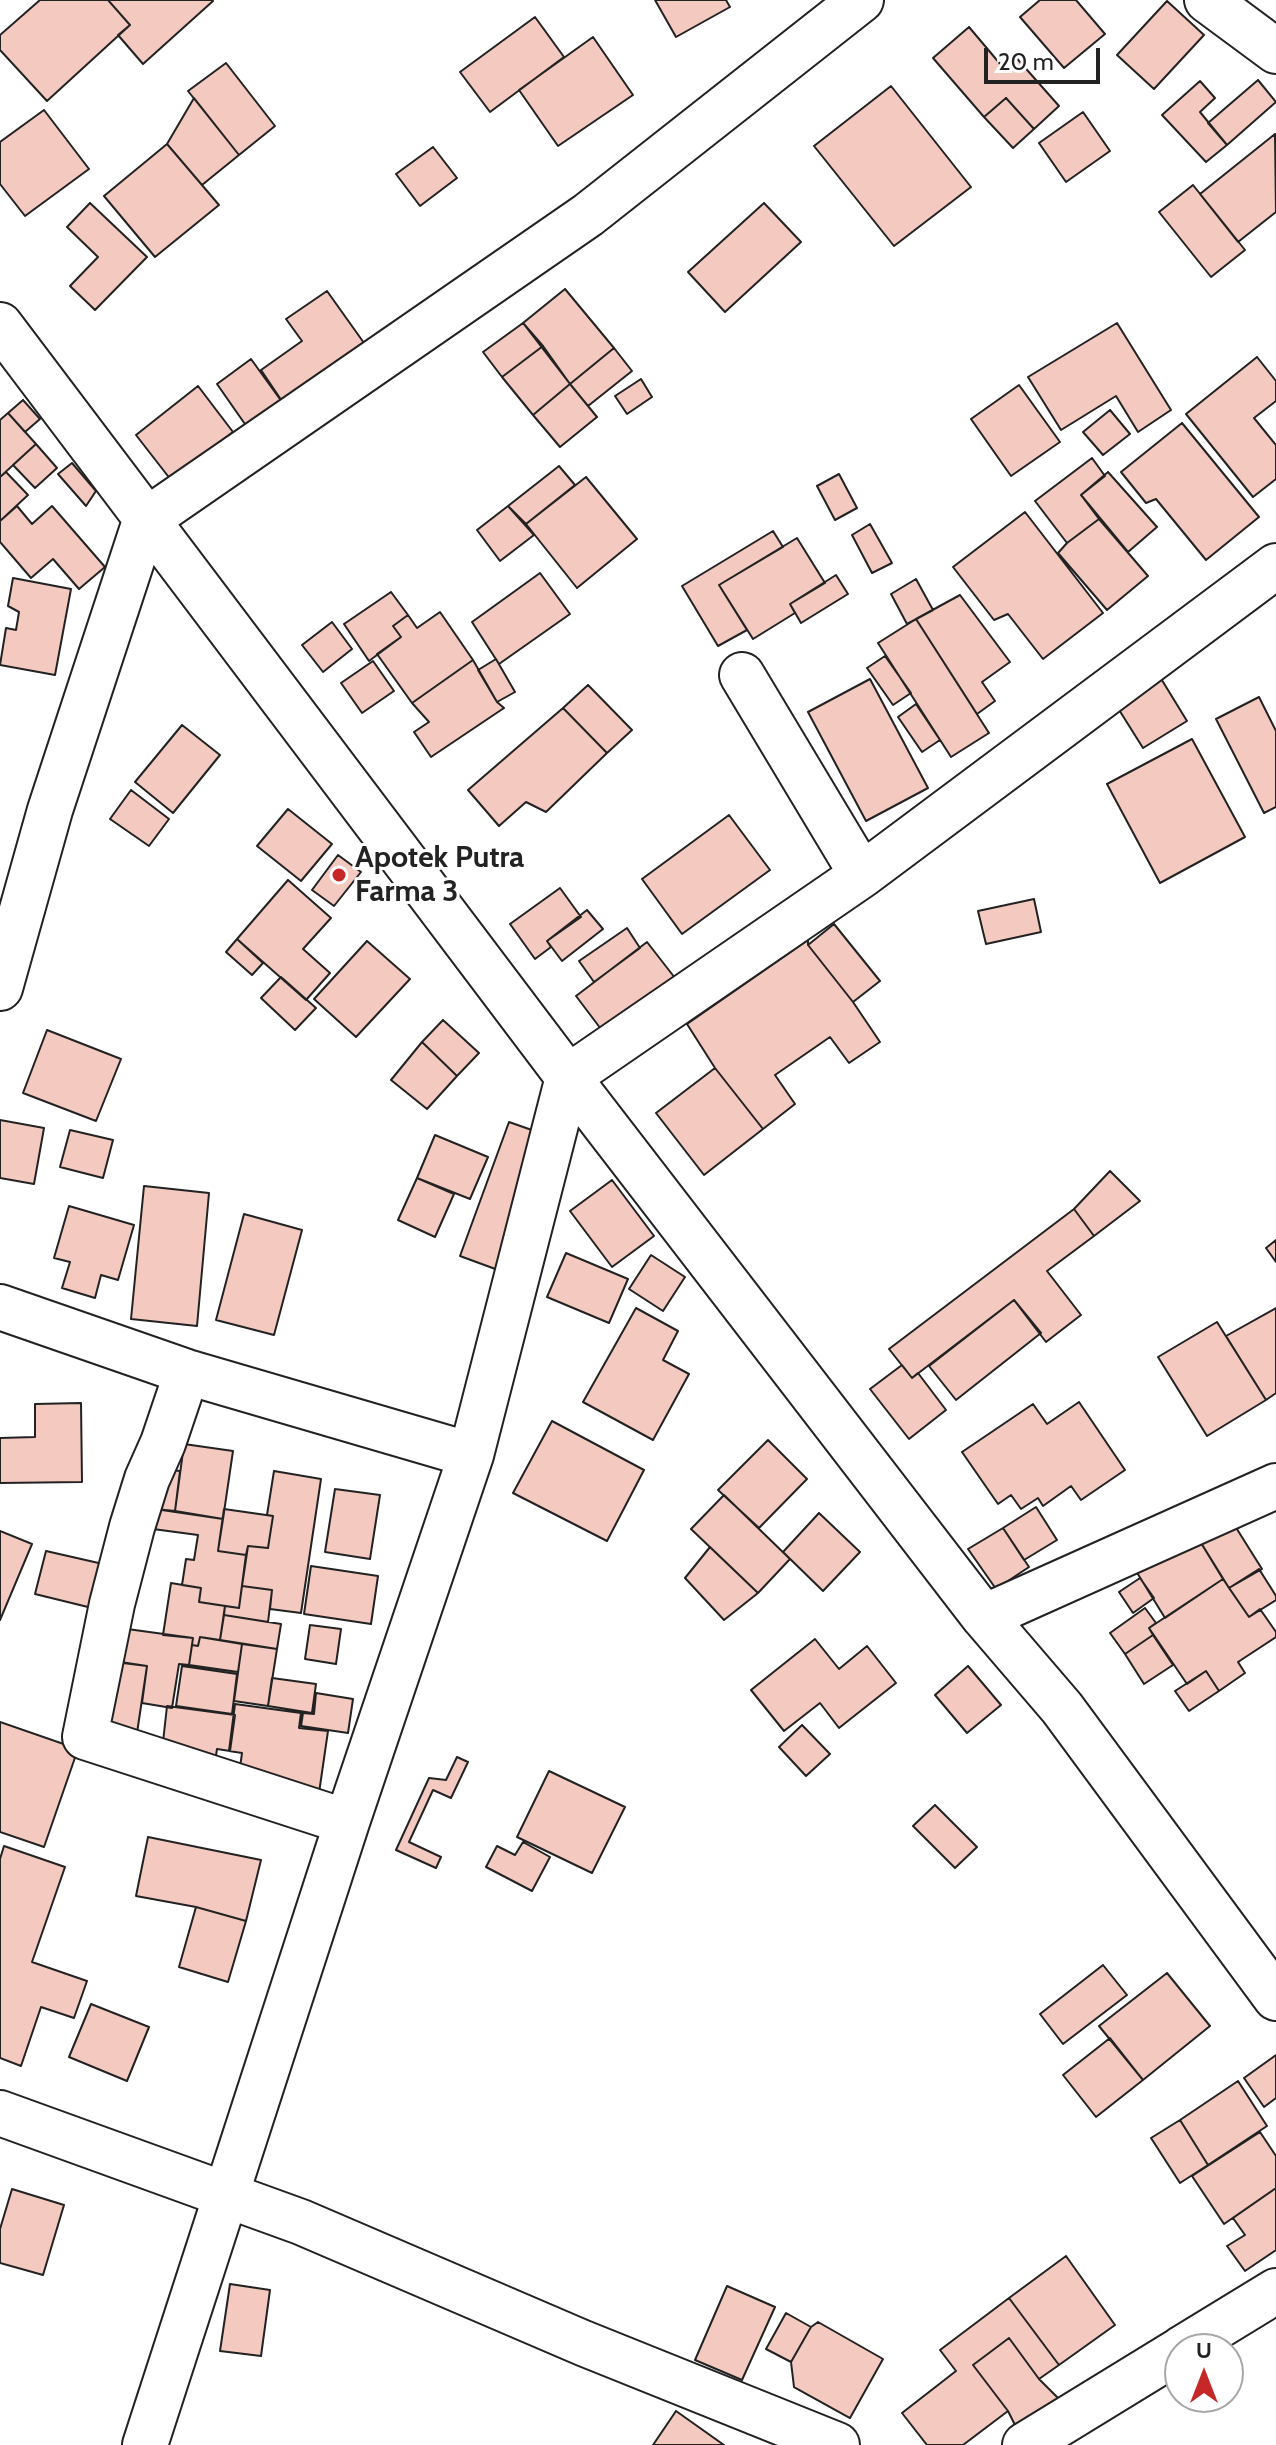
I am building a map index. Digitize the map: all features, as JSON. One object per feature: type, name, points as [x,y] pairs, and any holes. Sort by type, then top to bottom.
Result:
[{"type":"street","points":[[0,988],[50,810],[145,521],[588,215],[861,0]]},
{"type":"street","points":[[1207,0],[1276,51]]},
{"type":"street","points":[[0,325],[145,521],[568,1077],[984,1617],[1062,1708],[1276,1998]]},
{"type":"street","points":[[145,2445],[347,1822],[471,1455],[568,1077],[862,875],[1276,566]]},
{"type":"street","points":[[742,675],[862,875]]},
{"type":"street","points":[[0,1307],[187,1372],[471,1455]]},
{"type":"street","points":[[187,1372],[132,1527],[112,1604],[85,1737],[347,1822]]},
{"type":"street","points":[[984,1617],[1276,1486]]},
{"type":"street","points":[[0,2113],[301,2222],[583,2343],[837,2445]]},
{"type":"street","points":[[1208,2333],[1276,2291]]},
{"type":"street","points":[[1025,2445],[1164,2360]]},
{"type":"building","points":[[40,0],[108,0],[130,25],[47,101],[0,50],[0,35]]},
{"type":"building","points":[[108,0],[213,1],[143,64],[118,35],[130,25]]},
{"type":"building","points":[[655,0],[726,0],[730,7],[676,37]]},
{"type":"building","points":[[1040,0],[1076,0],[1105,34],[1064,68],[1020,17]]},
{"type":"building","points":[[1167,1],[1204,35],[1154,89],[1117,55]]},
{"type":"building","points":[[535,17],[564,57],[490,112],[460,72]]},
{"type":"building","points":[[969,27],[1001,65],[1013,54],[1059,106],[1034,129],[1006,98],[984,117],[933,58]]},
{"type":"building","points":[[593,37],[633,95],[558,146],[519,90]]},
{"type":"building","points":[[226,63],[275,126],[239,155],[188,91]]},
{"type":"building","points":[[1258,80],[1276,102],[1227,145],[1208,123]]},
{"type":"building","points":[[1200,81],[1215,98],[1200,112],[1227,145],[1206,162],[1162,115]]},
{"type":"building","points":[[891,86],[971,187],[894,246],[814,146]]},
{"type":"building","points":[[194,98],[239,155],[202,185],[167,144]]},
{"type":"building","points":[[1006,98],[1034,129],[1013,148],[984,117]]},
{"type":"building","points":[[44,110],[89,169],[25,216],[0,184],[0,142]]},
{"type":"building","points":[[1083,112],[1110,151],[1066,182],[1039,143]]},
{"type":"building","points":[[1275,134],[1276,212],[1238,242],[1200,194]]},
{"type":"building","points":[[167,144],[219,205],[155,257],[104,196]]},
{"type":"building","points":[[433,147],[457,178],[420,206],[396,174]]},
{"type":"building","points":[[1193,185],[1245,250],[1211,277],[1159,212]]},
{"type":"building","points":[[90,203],[147,257],[95,310],[70,286],[98,257],[67,227]]},
{"type":"building","points":[[764,203],[801,242],[725,312],[688,272]]},
{"type":"building","points":[[565,289],[614,348],[570,384],[523,323]]},
{"type":"building","points":[[327,291],[374,357],[290,413],[261,370],[302,341],[286,319]]},
{"type":"building","points":[[523,323],[543,346],[502,377],[483,352]]},
{"type":"building","points":[[1117,323],[1171,410],[1138,432],[1116,396],[1061,430],[1028,377]]},
{"type":"building","points":[[543,346],[570,384],[533,415],[502,377]]},
{"type":"building","points":[[614,348],[632,371],[588,406],[570,384]]},
{"type":"building","points":[[1257,357],[1276,381],[1276,401],[1254,418],[1276,445],[1276,479],[1253,497],[1186,414]]},
{"type":"building","points":[[251,359],[290,413],[254,437],[217,384]]},
{"type":"building","points":[[641,379],[652,397],[627,414],[615,396]]},
{"type":"building","points":[[570,384],[597,417],[560,447],[533,415]]},
{"type":"building","points":[[1019,385],[1060,442],[1011,476],[971,419]]},
{"type":"building","points":[[198,386],[233,432],[171,480],[136,435]]},
{"type":"building","points":[[23,400],[40,419],[25,432],[8,413]]},
{"type":"building","points":[[1110,410],[1130,434],[1103,455],[1083,432]]},
{"type":"building","points":[[8,413],[36,444],[0,477],[0,420]]},
{"type":"building","points":[[1182,423],[1259,517],[1206,560],[1156,499],[1146,503],[1121,472]]},
{"type":"building","points":[[36,444],[57,468],[35,488],[13,465]]},
{"type":"building","points":[[1092,458],[1105,476],[1081,495],[1099,519],[1067,543],[1035,501]]},
{"type":"building","points":[[72,463],[96,491],[86,506],[58,474]]},
{"type":"building","points":[[559,466],[575,485],[526,524],[508,506]]},
{"type":"building","points":[[6,472],[28,495],[0,521],[0,477]]},
{"type":"building","points":[[1108,472],[1157,527],[1128,552],[1081,495]]},
{"type":"building","points":[[839,474],[857,508],[835,520],[817,486]]},
{"type":"building","points":[[586,477],[637,539],[577,588],[526,524]]},
{"type":"building","points":[[17,506],[32,524],[52,506],[105,567],[79,589],[53,559],[31,578],[0,542],[0,521]]},
{"type":"building","points":[[508,506],[534,535],[500,561],[477,530]]},
{"type":"building","points":[[1025,512],[1103,613],[1043,659],[1008,614],[994,620],[953,567]]},
{"type":"building","points":[[1099,519],[1148,576],[1107,610],[1058,553]]},
{"type":"building","points":[[870,524],[892,563],[872,573],[852,535]]},
{"type":"building","points":[[773,531],[783,547],[719,585],[747,630],[718,646],[682,586]]},
{"type":"building","points":[[797,538],[825,583],[790,604],[795,613],[753,639],[719,585]]},
{"type":"building","points":[[540,573],[570,614],[499,664],[472,622]]},
{"type":"building","points":[[836,575],[848,594],[801,623],[790,604]]},
{"type":"building","points":[[13,578],[71,589],[55,675],[0,665],[6,628],[16,630],[19,612],[8,606]]},
{"type":"building","points":[[916,579],[933,610],[907,624],[891,594]]},
{"type":"building","points":[[391,592],[408,615],[393,626],[401,637],[369,661],[344,624]]},
{"type":"building","points":[[960,595],[1010,662],[982,682],[995,701],[977,714],[916,619]]},
{"type":"building","points":[[440,612],[473,660],[412,703],[377,654],[401,637],[393,626],[408,615],[417,628]]},
{"type":"building","points":[[916,619],[989,733],[951,757],[878,643]]},
{"type":"building","points":[[332,622],[352,649],[323,672],[302,645]]},
{"type":"building","points":[[885,656],[911,693],[893,705],[867,668]]},
{"type":"building","points":[[496,659],[515,692],[497,702],[478,670]]},
{"type":"building","points":[[473,660],[497,702],[504,708],[431,757],[414,732],[429,722],[412,703]]},
{"type":"building","points":[[373,661],[394,691],[362,713],[341,683]]},
{"type":"building","points":[[1160,677],[1187,721],[1143,748],[1116,705]]},
{"type":"building","points":[[870,679],[928,788],[866,821],[808,712]]},
{"type":"building","points":[[588,685],[632,730],[607,753],[563,708]]},
{"type":"building","points":[[1259,697],[1276,731],[1276,807],[1264,813],[1216,719]]},
{"type":"building","points":[[916,704],[940,740],[922,752],[898,717]]},
{"type":"building","points":[[563,708],[607,753],[546,812],[526,802],[499,826],[468,790]]},
{"type":"building","points":[[182,725],[220,755],[173,813],[135,782]]},
{"type":"building","points":[[1192,739],[1245,837],[1160,883],[1107,784]]},
{"type":"building","points":[[131,790],[169,819],[149,846],[110,819]]},
{"type":"building","points":[[288,809],[332,844],[301,881],[257,846]]},
{"type":"building","points":[[729,815],[770,870],[682,934],[642,879]]},
{"type":"building","points":[[338,855],[361,872],[334,906],[312,890]]},
{"type":"building","points":[[288,880],[331,918],[303,949],[330,973],[306,1000],[237,939]]},
{"type":"building","points":[[560,888],[581,917],[547,941],[551,947],[535,959],[510,924]]},
{"type":"building","points":[[1034,899],[1041,932],[986,944],[978,911]]},
{"type":"building","points":[[587,910],[603,929],[562,961],[547,941]]},
{"type":"building","points":[[834,924],[880,981],[853,1002],[808,945]]},
{"type":"building","points":[[627,928],[640,948],[594,982],[579,961]]},
{"type":"building","points":[[237,939],[263,963],[252,975],[226,952]]},
{"type":"building","points":[[808,940],[808,945],[880,1042],[849,1063],[830,1037],[775,1075],[795,1104],[763,1129],[715,1068],[687,1024]]},
{"type":"building","points":[[367,941],[410,979],[356,1037],[314,999]]},
{"type":"building","points":[[647,942],[682,987],[610,1041],[576,996]]},
{"type":"building","points":[[281,977],[316,1008],[295,1030],[261,998]]},
{"type":"building","points":[[443,1020],[479,1053],[457,1076],[422,1042]]},
{"type":"building","points":[[47,1030],[121,1059],[96,1121],[23,1093]]},
{"type":"building","points":[[422,1042],[457,1076],[427,1109],[391,1080]]},
{"type":"building","points":[[715,1068],[763,1129],[704,1175],[656,1113]]},
{"type":"building","points":[[0,1120],[44,1128],[34,1184],[0,1178]]},
{"type":"building","points":[[509,1122],[566,1142],[517,1277],[460,1256]]},
{"type":"building","points":[[70,1130],[113,1140],[103,1178],[60,1167]]},
{"type":"building","points":[[435,1135],[488,1157],[470,1199],[417,1178]]},
{"type":"building","points":[[1110,1171],[1140,1201],[1094,1236],[1074,1209]]},
{"type":"building","points":[[417,1178],[454,1194],[435,1237],[398,1220]]},
{"type":"building","points":[[612,1180],[654,1236],[612,1267],[570,1211]]},
{"type":"building","points":[[144,1186],[209,1193],[197,1326],[131,1319]]},
{"type":"building","points":[[69,1206],[134,1225],[118,1280],[101,1275],[95,1298],[62,1288],[70,1262],[54,1258]]},
{"type":"building","points":[[1074,1209],[1094,1236],[1047,1271],[1081,1315],[1046,1342],[1014,1300],[912,1378],[889,1349]]},
{"type":"building","points":[[244,1214],[302,1230],[274,1335],[216,1320]]},
{"type":"building","points":[[1276,1240],[1276,1262],[1266,1248]]},
{"type":"building","points":[[566,1253],[628,1279],[609,1323],[547,1297]]},
{"type":"building","points":[[651,1255],[685,1277],[663,1311],[629,1289]]},
{"type":"building","points":[[1014,1300],[1041,1333],[956,1400],[929,1366]]},
{"type":"building","points":[[636,1308],[678,1331],[663,1360],[689,1374],[653,1440],[583,1402]]},
{"type":"building","points":[[1276,1308],[1276,1393],[1266,1400],[1226,1336]]},
{"type":"building","points":[[1217,1322],[1266,1400],[1207,1436],[1158,1357]]},
{"type":"building","points":[[902,1365],[912,1378],[918,1373],[946,1410],[909,1439],[870,1389]]},
{"type":"building","points":[[1079,1402],[1125,1470],[1081,1500],[1071,1486],[1043,1506],[1038,1498],[1021,1509],[1011,1495],[998,1504],[962,1452],[1033,1404],[1047,1424]]},
{"type":"building","points":[[81,1403],[82,1482],[0,1483],[0,1438],[35,1437],[35,1404]]},
{"type":"building","points":[[552,1421],[644,1470],[607,1541],[513,1493]]},
{"type":"building","points":[[768,1440],[807,1479],[759,1528],[718,1490]]},
{"type":"building","points":[[184,1444],[233,1451],[223,1519],[175,1511]]},
{"type":"building","points":[[161,1469],[180,1471],[175,1511],[155,1509]]},
{"type":"building","points":[[274,1471],[321,1479],[301,1613],[270,1609],[272,1590],[242,1586],[248,1546],[268,1548],[273,1516],[267,1515]]},
{"type":"building","points":[[335,1489],[380,1495],[370,1559],[325,1552]]},
{"type":"building","points":[[724,1495],[790,1559],[758,1593],[691,1529]]},
{"type":"building","points":[[1036,1507],[1057,1540],[1024,1560],[1003,1528]]},
{"type":"building","points":[[155,1509],[223,1519],[218,1551],[246,1555],[239,1608],[199,1602],[201,1588],[182,1585],[186,1559],[194,1560],[198,1535],[153,1529]]},
{"type":"building","points":[[224,1509],[273,1516],[268,1548],[248,1546],[246,1555],[218,1551]]},
{"type":"building","points":[[819,1513],[860,1552],[823,1591],[783,1552]]},
{"type":"building","points":[[1230,1518],[1262,1569],[1229,1588],[1198,1538]]},
{"type":"building","points":[[1003,1528],[1029,1567],[996,1589],[968,1549]]},
{"type":"building","points":[[0,1531],[32,1544],[0,1620]]},
{"type":"building","points":[[1198,1538],[1223,1579],[1165,1618],[1136,1571]]},
{"type":"building","points":[[710,1547],[758,1593],[724,1620],[685,1578]]},
{"type":"building","points":[[46,1551],[103,1564],[92,1608],[35,1594]]},
{"type":"building","points":[[311,1566],[378,1576],[371,1624],[304,1614]]},
{"type":"building","points":[[1259,1569],[1276,1600],[1249,1617],[1229,1588]]},
{"type":"building","points":[[1140,1578],[1154,1598],[1133,1613],[1119,1592]]},
{"type":"building","points":[[1223,1579],[1249,1617],[1260,1609],[1276,1632],[1276,1637],[1238,1662],[1245,1673],[1219,1691],[1206,1671],[1187,1684],[1149,1628]]},
{"type":"building","points":[[171,1583],[201,1588],[199,1602],[225,1606],[220,1640],[200,1637],[198,1646],[192,1645],[193,1638],[163,1635]]},
{"type":"building","points":[[242,1586],[272,1590],[268,1622],[224,1615],[225,1606],[239,1608]]},
{"type":"building","points":[[1145,1608],[1156,1623],[1149,1628],[1153,1635],[1125,1654],[1110,1633]]},
{"type":"building","points":[[224,1615],[281,1624],[277,1649],[220,1640]]},
{"type":"building","points":[[310,1625],[341,1629],[336,1664],[305,1659]]},
{"type":"building","points":[[120,1628],[193,1638],[189,1665],[179,1664],[172,1708],[142,1703],[147,1666],[115,1662]]},
{"type":"building","points":[[1153,1635],[1173,1665],[1144,1684],[1125,1654]]},
{"type":"building","points":[[200,1637],[242,1644],[238,1672],[189,1665],[192,1645],[198,1646]]},
{"type":"building","points":[[815,1639],[839,1669],[867,1646],[896,1683],[839,1728],[820,1703],[784,1731],[751,1690]]},
{"type":"building","points":[[242,1644],[277,1649],[268,1706],[234,1701]]},
{"type":"building","points":[[107,1660],[147,1666],[137,1733],[97,1728]]},
{"type":"building","points":[[182,1666],[237,1674],[232,1714],[176,1706]]},
{"type":"building","points":[[968,1666],[1001,1705],[967,1733],[935,1695]]},
{"type":"building","points":[[1206,1671],[1219,1691],[1189,1711],[1175,1691]]},
{"type":"building","points":[[272,1678],[316,1684],[312,1713],[268,1706]]},
{"type":"building","points":[[316,1693],[353,1699],[348,1733],[301,1726],[303,1713],[314,1714]]},
{"type":"building","points":[[235,1704],[301,1713],[299,1728],[328,1731],[319,1793],[238,1782],[242,1753],[229,1751]]},
{"type":"building","points":[[167,1706],[235,1715],[230,1751],[217,1749],[214,1769],[180,1764],[182,1745],[163,1742]]},
{"type":"building","points":[[0,1722],[78,1749],[44,1847],[0,1832]]},
{"type":"building","points":[[802,1725],[830,1754],[806,1776],[779,1747]]},
{"type":"building","points":[[457,1757],[468,1762],[451,1798],[433,1790],[409,1842],[441,1857],[436,1868],[396,1850],[429,1778],[446,1780]]},
{"type":"building","points":[[549,1771],[625,1807],[592,1873],[517,1837]]},
{"type":"building","points":[[935,1805],[977,1847],[955,1868],[913,1826]]},
{"type":"building","points":[[148,1837],[261,1860],[246,1921],[196,1907],[136,1896]]},
{"type":"building","points":[[523,1842],[550,1857],[532,1891],[486,1867],[497,1846],[515,1855]]},
{"type":"building","points":[[4,1846],[65,1867],[32,1962],[87,1981],[74,2018],[41,2007],[21,2066],[0,2058],[0,1859]]},
{"type":"building","points":[[196,1907],[246,1921],[228,1982],[179,1967]]},
{"type":"building","points":[[1103,1965],[1127,1995],[1063,2044],[1040,2014]]},
{"type":"building","points":[[1167,1973],[1210,2026],[1143,2080],[1099,2026]]},
{"type":"building","points":[[91,2004],[149,2027],[127,2081],[69,2057]]},
{"type":"building","points":[[1110,2038],[1143,2080],[1096,2117],[1063,2075]]},
{"type":"building","points":[[1276,2055],[1276,2098],[1264,2107],[1244,2078]]},
{"type":"building","points":[[1238,2081],[1267,2126],[1208,2165],[1180,2120]]},
{"type":"building","points":[[1180,2120],[1208,2165],[1180,2183],[1151,2138]]},
{"type":"building","points":[[1260,2132],[1276,2156],[1276,2188],[1224,2224],[1192,2176]]},
{"type":"building","points":[[1276,2188],[1276,2250],[1245,2271],[1227,2246],[1245,2235],[1233,2218]]},
{"type":"building","points":[[12,2189],[64,2205],[43,2275],[0,2263],[0,2229]]},
{"type":"building","points":[[1066,2256],[1115,2325],[1059,2365],[1009,2298]]},
{"type":"building","points":[[230,2284],[270,2290],[261,2356],[220,2351]]},
{"type":"building","points":[[727,2286],[775,2307],[742,2380],[695,2360]]},
{"type":"building","points":[[1009,2298],[1059,2365],[1039,2379],[1009,2338],[973,2365],[1008,2411],[963,2445],[927,2445],[902,2413],[956,2371],[940,2350]]},
{"type":"building","points":[[786,2313],[811,2327],[791,2362],[766,2349]]},
{"type":"building","points":[[818,2322],[883,2359],[850,2418],[794,2387],[791,2362],[811,2327]]},
{"type":"building","points":[[1009,2338],[1039,2379],[1061,2401],[1019,2433],[1008,2411],[973,2365]]},
{"type":"building","points":[[676,2411],[724,2445],[653,2445]]},
{"type":"place","name":"Apotek Putra Farma 3","points":[[339,875]]}]
